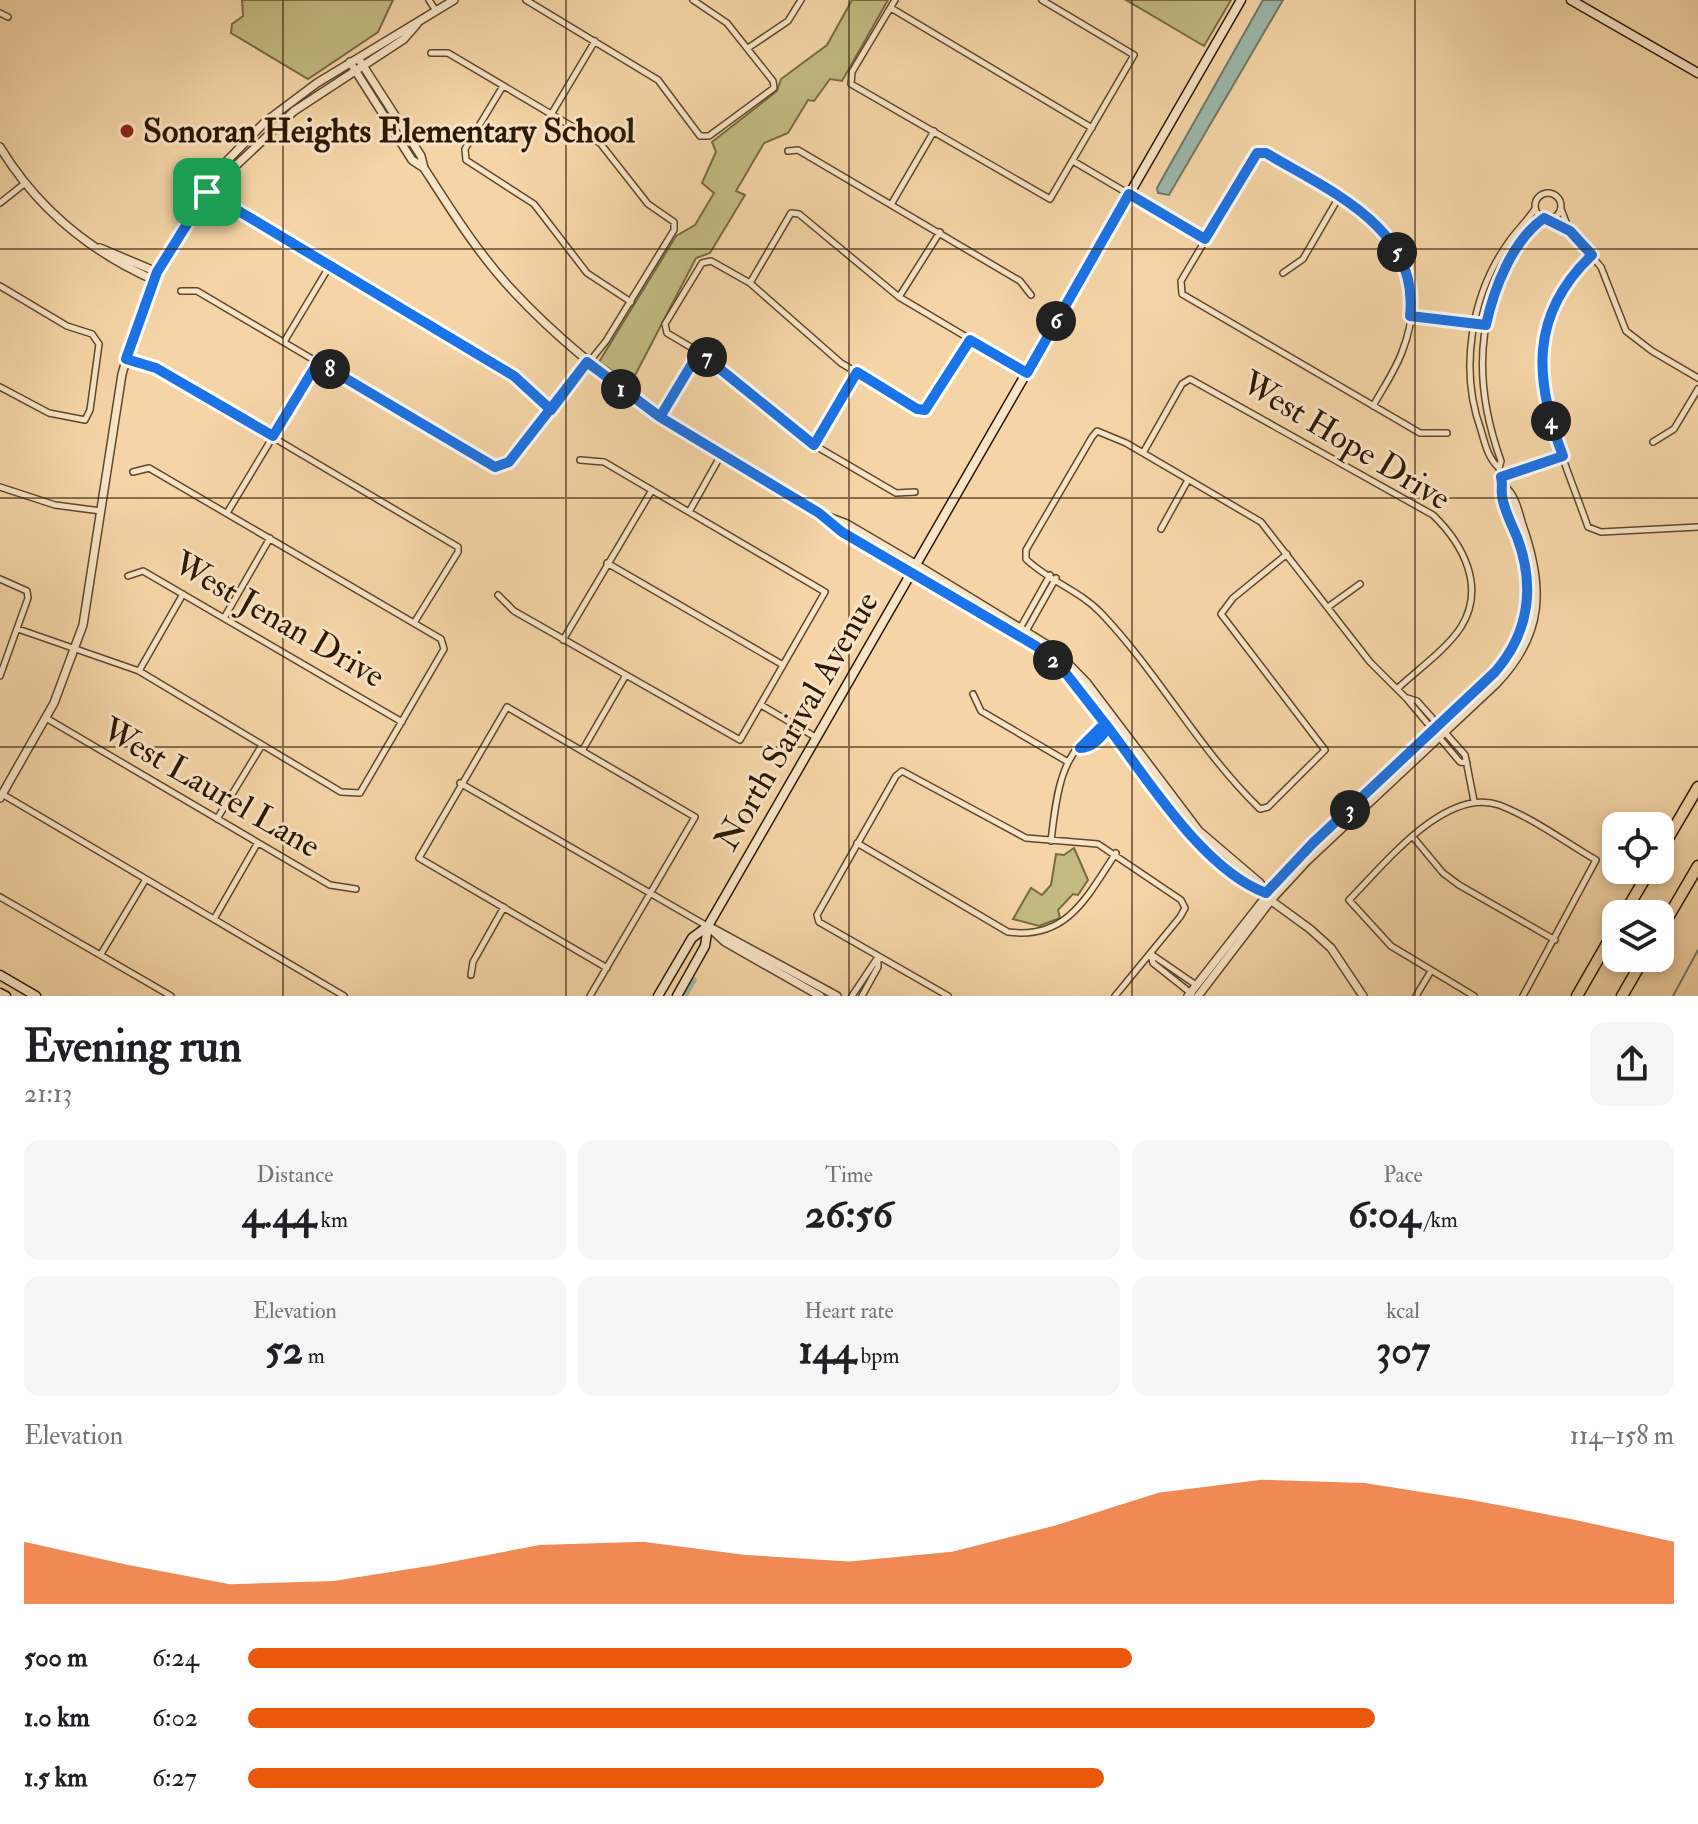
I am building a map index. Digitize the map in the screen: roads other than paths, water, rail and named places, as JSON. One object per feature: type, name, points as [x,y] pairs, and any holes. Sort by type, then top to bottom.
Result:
[{"type":"highway","points":[[1674,828],[1698,787]]},
{"type":"highway","points":[[1674,907],[1698,866]]},
{"type":"highway","points":[[1577,996],[1602,952]]},
{"type":"highway","points":[[1622,996],[1636,972]]},
{"type":"main road","name":"North Sarival Avenue","points":[[677,996],[705,946],[708,926],[1241,0]]},
{"type":"main road","points":[[1571,0],[1698,73]]},
{"type":"main road","name":"North Sarival Avenue","points":[[658,996],[692,938],[708,926]]},
{"type":"main road","points":[[0,975],[36,996]]},
{"type":"main road","points":[[0,993],[6,996]]},
{"type":"street","points":[[429,0],[436,12]]},
{"type":"street","points":[[344,996],[1,796],[46,718],[76,648],[91,591],[126,359],[155,276],[207,192],[266,133],[356,63],[404,39],[419,23],[454,0]]},
{"type":"street","points":[[526,0],[658,80],[700,136],[709,136],[774,88],[773,81],[727,23],[693,0]]},
{"type":"street","points":[[748,48],[788,21],[801,0]]},
{"type":"street","points":[[895,0],[852,72],[851,84],[1050,199],[1134,55],[1042,0]]},
{"type":"street","points":[[891,8],[1092,128]]},
{"type":"street","points":[[0,13],[8,17]]},
{"type":"street","points":[[552,113],[595,41]]},
{"type":"street","points":[[181,291],[197,291],[495,467],[503,467],[606,341],[674,230],[674,222],[648,204],[600,143],[448,53],[431,53]]},
{"type":"street","points":[[356,63],[421,156],[424,168],[453,214],[513,291],[587,362],[660,417],[721,455],[819,513],[847,524],[915,569],[1022,632],[1061,667],[1199,831],[1331,948],[1363,996]]},
{"type":"street","points":[[503,86],[465,155],[466,160],[534,204],[587,273],[631,302]]},
{"type":"street","points":[[891,203],[934,131]]},
{"type":"street","points":[[0,147],[24,184],[60,221],[94,246],[155,276]]},
{"type":"street","points":[[788,151],[798,150],[940,232],[1020,281],[1031,295]]},
{"type":"street","points":[[1373,406],[1403,350],[1410,316],[1407,275],[1392,243],[1377,223],[1266,153],[1257,153],[1205,239],[1180,288],[1182,294],[1373,406],[1420,433],[1447,433]]},
{"type":"street","points":[[1073,161],[1205,239]]},
{"type":"street","points":[[0,203],[24,184]]},
{"type":"street","points":[[207,192],[514,376],[551,410]]},
{"type":"street","points":[[1499,468],[1492,462],[1478,425],[1471,389],[1475,324],[1482,295],[1499,258],[1535,209],[1537,197],[1549,192],[1557,196],[1570,231]]},
{"type":"street","points":[[1283,273],[1303,259],[1339,197]]},
{"type":"street","points":[[1151,954],[1195,993],[1313,843],[1438,731],[1502,664],[1526,616],[1526,567],[1501,494],[1504,487],[1499,468],[1501,461],[1482,395],[1481,352],[1494,295],[1509,262],[1530,231],[1561,208]]},
{"type":"street","points":[[1535,209],[1570,231],[1592,255],[1605,276],[1626,331],[1652,351],[1698,378]]},
{"type":"street","points":[[750,283],[791,213],[799,214],[899,297],[1027,373]]},
{"type":"street","points":[[899,297],[940,232]]},
{"type":"street","points":[[1592,255],[1556,301],[1543,346],[1543,396],[1592,531],[1698,527]]},
{"type":"street","points":[[915,492],[896,493],[814,445],[699,352],[667,333],[665,324],[702,263],[711,261],[750,283],[857,372],[917,409],[925,410],[970,340]]},
{"type":"street","points":[[284,342],[329,267]]},
{"type":"street","points":[[0,286],[67,326],[98,338],[90,410],[85,420],[49,413],[0,387]]},
{"type":"street","points":[[1410,316],[1486,325]]},
{"type":"street","points":[[660,417],[699,352]]},
{"type":"street","points":[[126,359],[156,368],[458,547],[458,552],[414,623]]},
{"type":"street","points":[[227,513],[318,362]]},
{"type":"street","points":[[814,445],[857,372]]},
{"type":"street","name":"West Hope Drive","points":[[1143,453],[1182,384],[1190,379],[1433,515],[1451,533],[1466,557],[1471,582],[1471,607],[1460,629],[1397,689]]},
{"type":"street","points":[[1653,442],[1674,429],[1698,389]]},
{"type":"street","points":[[1287,554],[1233,598],[1221,614],[1325,750],[1268,807],[1260,809],[1222,768],[1129,644],[1095,606],[1026,559],[1026,550],[1097,431],[1143,453],[1261,522],[1287,554],[1370,662],[1406,698],[1417,701],[1460,762],[1467,763],[1474,802]]},
{"type":"street","points":[[689,512],[721,455]]},
{"type":"street","points":[[1501,477],[1563,456]]},
{"type":"street","points":[[498,595],[514,611],[740,740],[825,592],[604,462],[580,460]]},
{"type":"street","points":[[18,629],[139,671],[341,792],[360,793],[444,649],[441,639],[149,468],[133,472]]},
{"type":"street","points":[[1161,529],[1188,480]]},
{"type":"street","points":[[0,487],[55,505],[101,511]]},
{"type":"street","points":[[563,640],[652,490]]},
{"type":"street","points":[[224,618],[270,538]]},
{"type":"street","points":[[607,563],[783,665]]},
{"type":"street","name":"West Jenan Drive","points":[[128,576],[143,571],[402,722]]},
{"type":"street","points":[[1022,632],[1053,577]]},
{"type":"street","points":[[0,579],[27,591],[28,598],[0,676]]},
{"type":"street","points":[[1328,607],[1360,584]]},
{"type":"street","points":[[139,671],[183,594]]},
{"type":"street","points":[[582,751],[626,675]]},
{"type":"street","points":[[973,694],[981,711],[1068,762]]},
{"type":"street","points":[[761,705],[818,738]]},
{"type":"street","points":[[590,996],[607,968],[695,817],[507,707],[419,858],[607,968]]},
{"type":"street","name":"West Laurel Lane","points":[[46,718],[330,885],[356,889]]},
{"type":"street","points":[[1051,841],[1057,786],[1068,762],[1080,748],[1096,740],[1111,724]]},
{"type":"street","points":[[217,819],[262,745]]},
{"type":"street","points":[[948,996],[819,922],[817,915],[902,771],[1015,834],[1051,841],[1098,844],[1116,853],[1181,900],[1185,908],[1115,996]]},
{"type":"street","points":[[460,783],[708,926],[837,996]]},
{"type":"street","points":[[1474,996],[1391,946],[1349,900],[1439,816],[1460,804],[1474,802],[1497,804],[1596,860],[1523,996]]},
{"type":"street","points":[[1413,837],[1443,873],[1459,885],[1555,940]]},
{"type":"street","points":[[857,843],[1008,932],[1042,933],[1067,919],[1116,853]]},
{"type":"street","points":[[214,919],[257,844]]},
{"type":"street","points":[[101,954],[146,879]]},
{"type":"street","points":[[0,897],[171,996]]},
{"type":"street","points":[[471,975],[473,962],[504,907]]},
{"type":"street","points":[[708,926],[725,942],[820,996]]},
{"type":"street","points":[[852,996],[878,957]]},
{"type":"street","points":[[862,996],[878,967],[878,957]]},
{"type":"street","points":[[1416,996],[1431,971]]},
{"type":"street","points":[[324,996],[329,987]]},
{"type":"waterway","points":[[1673,996],[1698,950]]},
{"type":"waterway","points":[[684,996],[693,980]]},
{"type":"place","name":"Sonoran Heights Elementary School","points":[[127,131]]}]
